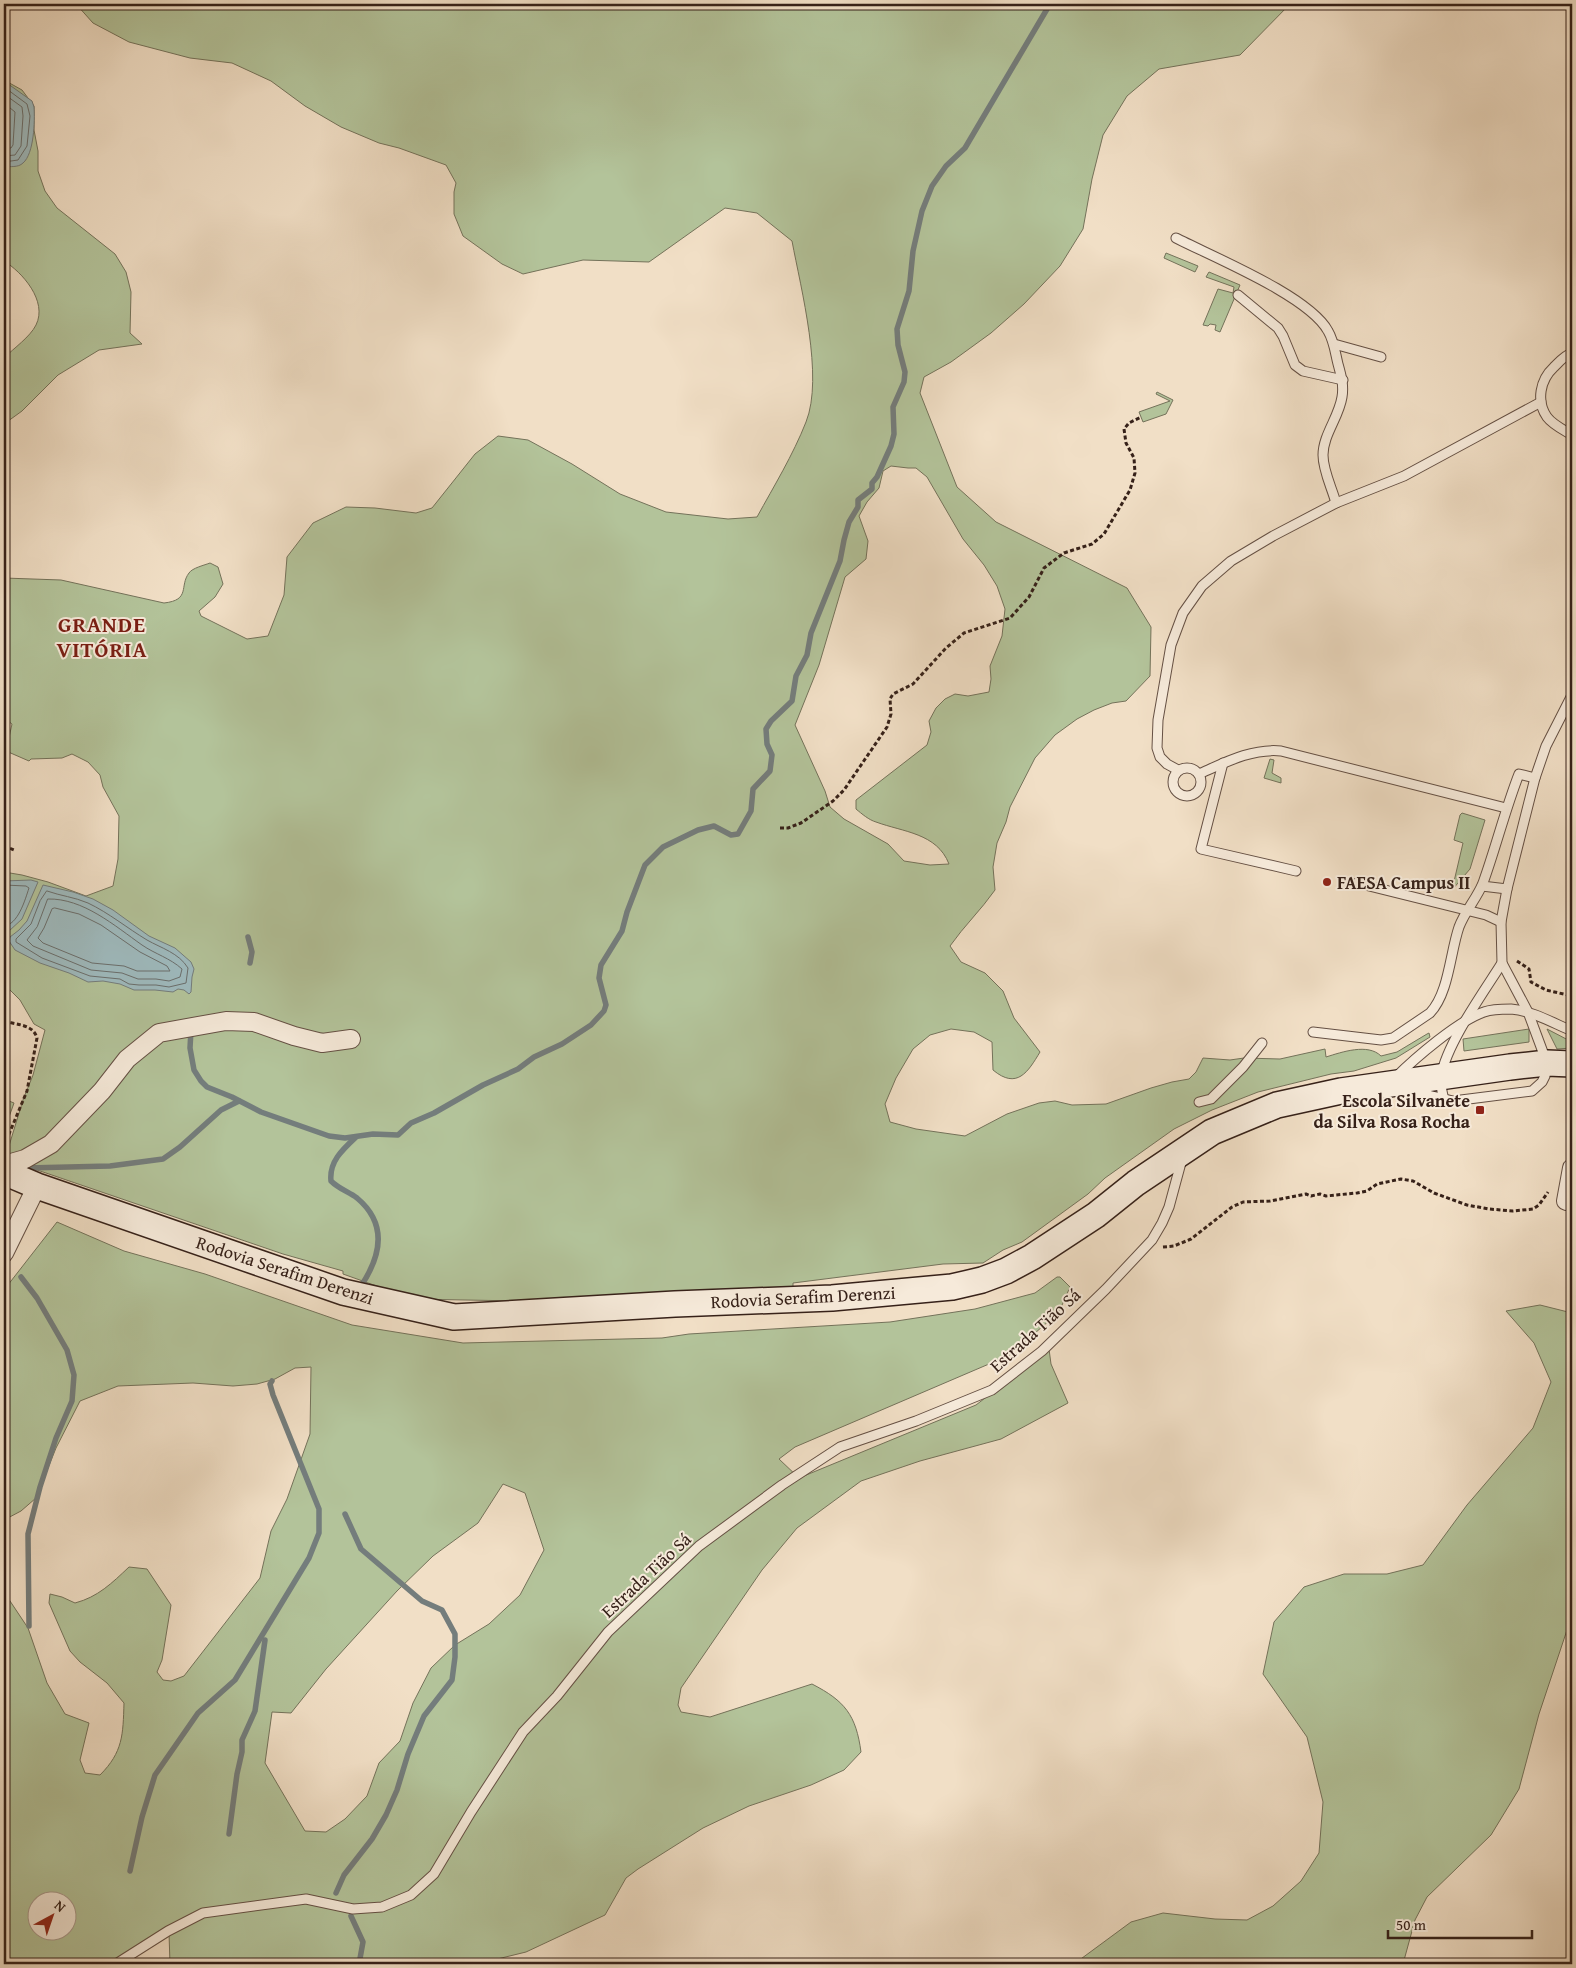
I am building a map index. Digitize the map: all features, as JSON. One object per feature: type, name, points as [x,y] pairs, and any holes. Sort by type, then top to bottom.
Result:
[{"type":"main road","name":"Rodovia Serafim Derenzi","points":[[4,1172],[37,1186],[343,1292],[454,1317],[676,1304],[832,1298],[952,1287],[982,1280],[1006,1271],[1032,1257],[1096,1215],[1136,1183],[1212,1132],[1277,1105],[1341,1091],[1388,1085],[1443,1088],[1547,1064],[1572,1064]]},
{"type":"street","points":[[4,1165],[25,1159],[51,1144],[102,1091],[127,1059],[159,1033],[226,1021],[254,1022],[294,1036],[322,1043],[350,1039]]},
{"type":"street","points":[[1566,1202],[1572,1171]]},
{"type":"street","points":[[4,1253],[37,1186]]},
{"type":"lane","points":[[1176,238],[1291,296],[1319,319],[1328,330],[1334,344],[1343,380],[1341,404],[1325,443],[1323,455],[1336,503]]},
{"type":"lane","points":[[1238,295],[1278,328],[1296,365],[1303,371],[1343,380]]},
{"type":"lane","points":[[1334,344],[1381,357]]},
{"type":"lane","points":[[1572,353],[1549,372],[1541,389],[1541,402],[1548,418],[1572,435]]},
{"type":"lane","points":[[1178,770],[1160,757],[1157,748],[1158,729],[1171,645],[1183,613],[1202,586],[1232,561],[1273,536],[1336,503],[1404,476],[1541,402]]},
{"type":"lane","points":[[1547,1064],[1528,1012],[1502,962],[1501,922],[1507,889],[1535,778],[1546,746],[1572,696]]},
{"type":"lane","points":[[1198,774],[1223,763],[1261,751],[1281,751],[1506,808]]},
{"type":"lane","points":[[1223,763],[1201,849],[1296,871]]},
{"type":"lane","points":[[1189,768],[1198,774],[1200,786],[1197,792],[1186,796],[1178,793],[1174,788],[1173,781],[1174,775],[1178,770],[1189,768]]},
{"type":"lane","points":[[1313,1032],[1381,1040],[1393,1038],[1430,1013],[1442,995],[1452,950],[1466,911],[1482,886],[1506,808],[1519,774],[1535,778]]},
{"type":"lane","points":[[1357,883],[1486,915],[1501,922]]},
{"type":"lane","points":[[1482,886],[1507,889]]},
{"type":"lane","points":[[1443,1088],[1447,1055],[1502,962]]},
{"type":"lane","points":[[1388,1085],[1419,1056],[1466,1020],[1486,1011],[1511,1009],[1528,1012],[1572,1031]]},
{"type":"lane","points":[[1199,1102],[1211,1099],[1243,1067],[1262,1042]]},
{"type":"lane","name":"Estrada Tião Sá","points":[[116,1964],[168,1931],[203,1913],[306,1899],[353,1909],[382,1907],[411,1895],[434,1874],[471,1812],[523,1732],[557,1696],[608,1632],[699,1546],[782,1485],[840,1447],[916,1421],[992,1390],[1042,1351],[1106,1289],[1152,1240],[1162,1224],[1169,1207],[1185,1149]]},
{"type":"path","points":[[780,828],[788,828],[801,823],[833,801],[844,790],[887,727],[891,714],[890,699],[893,694],[913,684],[946,648],[964,633],[1010,618],[1029,597],[1044,568],[1064,553],[1092,544],[1104,534],[1130,490],[1135,473],[1134,458],[1126,443],[1124,429],[1129,423],[1141,417]]},
{"type":"path","points":[[4,846],[14,850]]},
{"type":"path","points":[[1502,962],[1516,961],[1529,969],[1531,982],[1546,990],[1572,996]]},
{"type":"path","points":[[4,1021],[31,1028],[37,1038],[27,1091],[4,1146]]},
{"type":"path","points":[[1152,1240],[1160,1246],[1167,1247],[1183,1244],[1198,1235],[1232,1207],[1243,1202],[1270,1201],[1306,1194],[1326,1196],[1358,1193],[1378,1184],[1400,1179],[1413,1182],[1434,1193],[1467,1205],[1506,1211],[1528,1210],[1539,1205],[1558,1175],[1563,1172],[1572,1171]]},
{"type":"green space","points":[[76,4],[1290,4],[1240,55],[1159,69],[1127,96],[1103,135],[1092,179],[1083,229],[1060,266],[1024,304],[991,333],[951,362],[924,377],[920,393],[957,487],[996,522],[1127,588],[1151,627],[1150,676],[1126,701],[1112,703],[1077,719],[1055,735],[1035,758],[1010,807],[997,843],[993,867],[995,890],[950,946],[961,962],[985,973],[1003,991],[1014,1018],[1040,1052],[1036,1059],[1021,1076],[1009,1078],[1001,1076],[993,1070],[992,1042],[974,1032],[951,1029],[930,1035],[913,1049],[896,1078],[885,1104],[890,1122],[916,1129],[965,1136],[1007,1114],[1039,1103],[1055,1101],[1072,1105],[1106,1104],[1151,1088],[1189,1079],[1196,1072],[1203,1058],[1230,1060],[1244,1058],[1280,1059],[1325,1049],[1326,1057],[1362,1049],[1376,1052],[1381,1056],[1397,1052],[1429,1033],[1430,1037],[1396,1058],[1354,1071],[1331,1074],[1258,1092],[1212,1110],[1174,1129],[1105,1178],[1088,1194],[1022,1242],[1003,1250],[983,1263],[943,1264],[793,1283],[793,1289],[518,1301],[413,1299],[343,1274],[343,1271],[283,1254],[5,1159],[23,1100],[33,1075],[45,1030],[34,1024],[20,1000],[4,984],[4,872],[48,882],[86,896],[113,886],[118,859],[119,816],[103,787],[100,775],[88,762],[72,754],[62,758],[31,759],[29,761],[6,751],[12,724],[4,718],[4,578],[61,580],[164,603],[178,599],[181,596],[186,578],[191,571],[210,563],[218,567],[223,584],[215,597],[199,611],[201,616],[247,639],[268,636],[284,595],[287,557],[313,523],[346,507],[416,513],[432,508],[475,454],[498,436],[528,440],[572,464],[620,494],[666,512],[728,519],[757,517],[806,422],[811,403],[813,381],[809,333],[792,241],[757,213],[725,208],[649,262],[583,260],[523,274],[502,264],[463,236],[454,214],[456,183],[446,165],[379,143],[341,127],[305,106],[271,81],[232,63],[190,58],[129,42],[93,23]],"holes":[[[891,466],[916,468],[927,477],[963,539],[984,565],[997,586],[1005,609],[1002,636],[990,666],[989,692],[968,696],[955,694],[945,699],[936,708],[929,721],[931,732],[927,745],[856,800],[856,809],[873,821],[928,840],[944,854],[949,864],[930,865],[904,861],[888,844],[844,819],[830,807],[825,791],[795,725],[819,665],[845,577],[866,559],[868,541],[859,516],[867,502],[879,488],[883,471]]]},
{"type":"green space","points":[[4,80],[22,90],[34,106],[38,171],[45,191],[57,208],[115,254],[126,272],[131,292],[130,333],[142,344],[99,350],[58,375],[22,411],[4,424],[4,358],[30,334],[39,316],[39,306],[36,297],[25,280],[4,261]]},
{"type":"green space","points":[[1166,253],[1198,266],[1195,272],[1164,258]]},
{"type":"green space","points":[[1209,272],[1240,285],[1220,332],[1215,330],[1216,325],[1203,325],[1218,289],[1233,293],[1234,287],[1206,277]]},
{"type":"green space","points":[[1157,392],[1173,400],[1166,414],[1143,422],[1139,412],[1170,401],[1156,394]]},
{"type":"green space","points":[[1270,759],[1274,760],[1272,773],[1281,778],[1281,783],[1264,778]]},
{"type":"green space","points":[[1462,813],[1485,820],[1470,869],[1452,890],[1463,843],[1454,840]]},
{"type":"green space","points":[[1529,1029],[1529,1042],[1464,1051],[1463,1039]]},
{"type":"green space","points":[[1547,1029],[1572,1042],[1572,1048],[1557,1049]]},
{"type":"green space","points":[[4,1099],[14,1103],[4,1131]]},
{"type":"green space","points":[[57,1222],[124,1251],[205,1274],[352,1325],[463,1343],[662,1338],[689,1334],[890,1322],[975,1309],[1035,1293],[1057,1277],[1060,1277],[1070,1287],[1059,1312],[1010,1355],[795,1447],[779,1459],[799,1478],[976,1405],[1049,1349],[1051,1364],[1068,1403],[1001,1439],[920,1461],[861,1481],[797,1528],[762,1570],[681,1688],[678,1705],[681,1712],[710,1717],[812,1684],[833,1697],[847,1710],[856,1728],[861,1752],[844,1770],[811,1785],[749,1806],[703,1828],[638,1869],[626,1878],[605,1915],[526,1952],[477,1964],[170,1964],[169,1933],[117,1964],[4,1964],[4,1592],[28,1628],[47,1683],[65,1714],[89,1723],[80,1760],[85,1773],[100,1775],[113,1759],[120,1742],[124,1703],[107,1683],[80,1662],[70,1651],[49,1603],[50,1594],[75,1603],[98,1593],[129,1567],[147,1569],[171,1605],[162,1660],[157,1672],[163,1680],[171,1681],[184,1676],[260,1578],[271,1531],[287,1499],[310,1434],[311,1367],[295,1368],[275,1379],[257,1384],[233,1386],[193,1383],[118,1386],[80,1401],[56,1448],[36,1498],[21,1511],[4,1520],[4,1290]],"holes":[[[503,1484],[525,1493],[544,1550],[520,1595],[489,1624],[455,1645],[431,1668],[413,1703],[400,1741],[379,1763],[367,1796],[345,1819],[326,1832],[305,1831],[265,1763],[272,1712],[291,1713],[326,1669],[397,1591],[433,1556],[478,1523]]]},
{"type":"green space","points":[[1540,1305],[1572,1313],[1572,1615],[1539,1714],[1519,1789],[1491,1835],[1427,1897],[1415,1920],[1403,1964],[1074,1964],[1131,1922],[1163,1913],[1215,1919],[1247,1920],[1273,1906],[1301,1881],[1319,1853],[1323,1802],[1307,1737],[1263,1674],[1274,1622],[1304,1587],[1344,1574],[1387,1574],[1423,1565],[1467,1505],[1533,1428],[1551,1382],[1534,1343],[1506,1311]]},
{"type":"water","points":[[4,81],[32,101],[34,107],[34,128],[32,145],[27,159],[21,165],[4,167]]},
{"type":"water","points":[[31,880],[38,882],[22,919],[9,931],[4,931],[4,881]]},
{"type":"water","points":[[43,885],[93,899],[113,910],[149,936],[175,948],[191,962],[194,969],[191,992],[189,994],[184,990],[178,989],[173,992],[134,990],[120,984],[103,981],[88,982],[40,963],[15,950],[9,941],[10,937],[27,921]]},
{"type":"waterway","points":[[191,1030],[190,1048],[194,1070],[207,1087],[261,1112],[329,1136],[345,1138],[373,1134],[398,1135],[411,1123],[434,1113],[483,1085],[518,1069],[534,1057],[562,1044],[591,1025],[604,1011],[606,1005],[599,978],[601,965],[622,931],[627,912],[645,865],[663,847],[698,830],[714,826],[731,835],[738,834],[751,811],[753,789],[770,771],[772,755],[767,744],[766,729],[771,721],[792,701],[796,676],[807,655],[811,633],[840,561],[849,522],[858,507],[858,500],[872,489],[872,483],[877,477],[891,446],[894,434],[893,407],[904,382],[905,372],[898,345],[897,329],[909,291],[913,251],[922,211],[932,186],[946,166],[965,148],[1050,4]]},
{"type":"waterway","points":[[248,937],[252,952],[250,963]]},
{"type":"waterway","points":[[26,1168],[110,1166],[163,1159],[180,1147],[221,1110],[239,1101]]},
{"type":"waterway","points":[[356,1137],[334,1162],[331,1181],[357,1198],[374,1218],[378,1240],[377,1252],[368,1275],[361,1286]]},
{"type":"waterway","points":[[21,1277],[37,1298],[67,1350],[74,1375],[72,1401],[56,1438],[40,1487],[28,1534],[29,1626]]},
{"type":"waterway","points":[[130,1871],[142,1817],[155,1775],[198,1713],[235,1680],[309,1558],[319,1533],[319,1509],[273,1395],[270,1384],[272,1381]]},
{"type":"waterway","points":[[336,1893],[344,1875],[372,1839],[386,1815],[424,1716],[452,1680],[455,1657],[455,1634],[442,1610],[422,1601],[361,1549],[345,1514]]},
{"type":"waterway","points":[[229,1834],[242,1752],[242,1740],[255,1711],[265,1640]]},
{"type":"waterway","points":[[351,1916],[363,1942],[359,1964]]},
{"type":"place","name":"FAESA Campus II","points":[[1327,882]]},
{"type":"place","name":"Escola Silvanete da Silva Rosa Rocha","points":[[1480,1110]]},
{"type":"district","name":"GRANDE VITÓRIA","points":[[102,636]]}]
